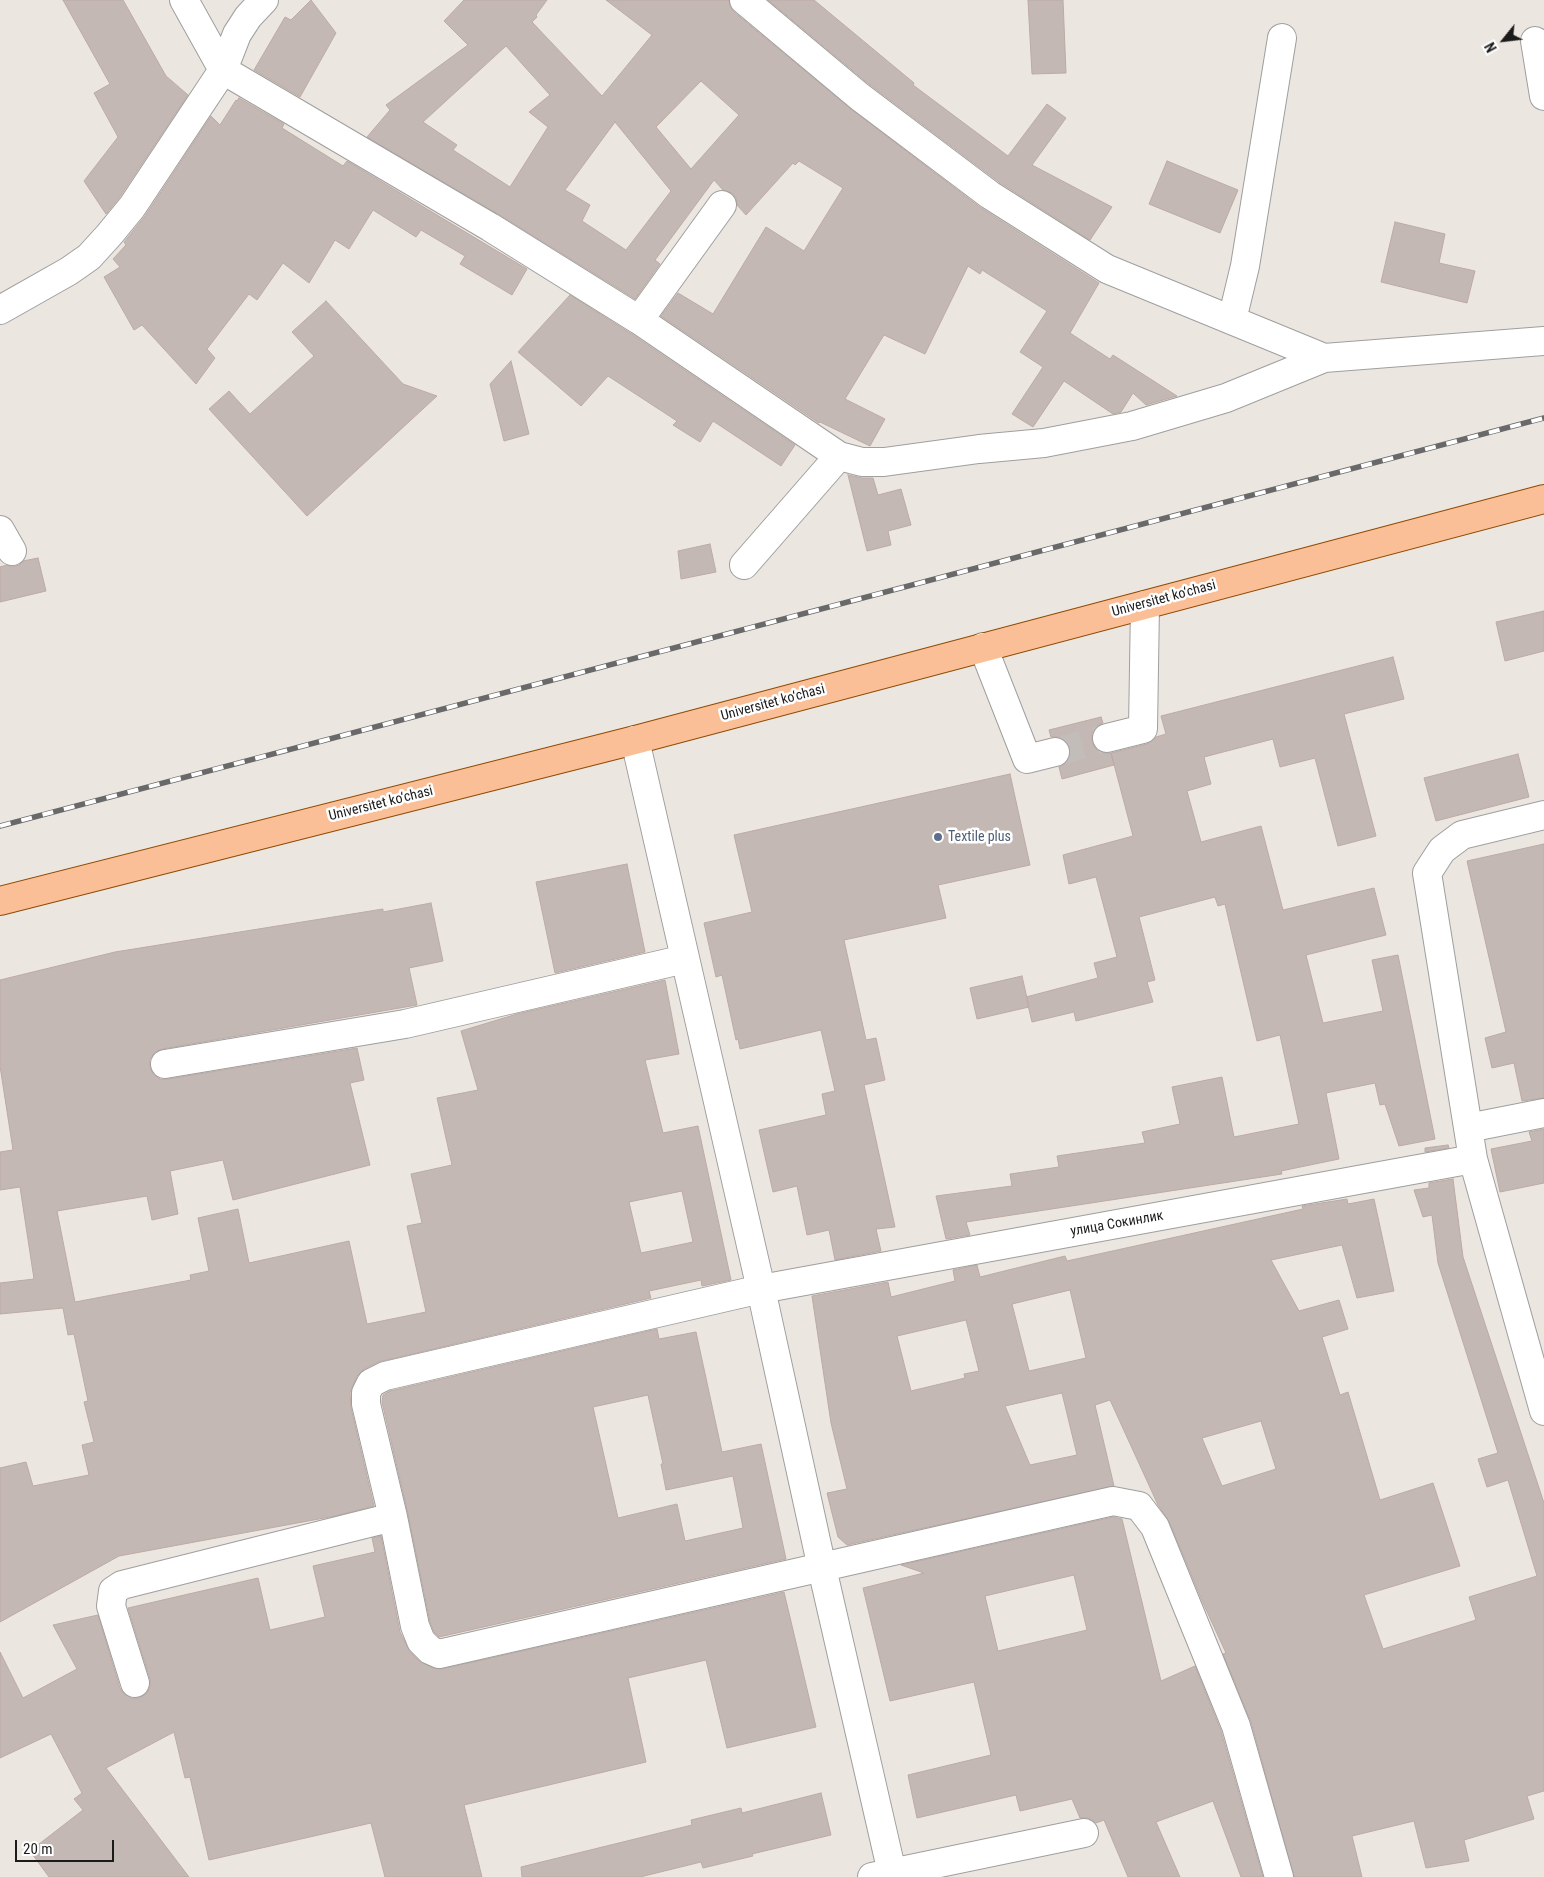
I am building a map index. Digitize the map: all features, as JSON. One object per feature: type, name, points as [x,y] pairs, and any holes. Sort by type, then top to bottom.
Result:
[{"type":"main road","name":"Universitet kо‘chasi","points":[[0,901],[635,740],[1544,499]]},
{"type":"street","points":[[184,0],[224,70],[482,222],[639,320],[839,456],[862,462],[884,462],[979,449],[1044,443],[1132,426],[1226,398],[1324,358],[1544,341]]},
{"type":"street","points":[[0,310],[69,271],[89,257],[132,207],[224,70],[237,34],[248,17],[264,0]]},
{"type":"street","points":[[744,0],[860,97],[990,195],[1107,269],[1324,358]]},
{"type":"street","points":[[1232,320],[1245,266],[1282,38]]},
{"type":"street","points":[[1535,41],[1544,96]]},
{"type":"street","points":[[639,320],[722,205]]},
{"type":"street","points":[[744,565],[839,456]]},
{"type":"street","points":[[1107,738],[1143,729],[1145,604]]},
{"type":"street","points":[[983,647],[1027,759],[1055,752]]},
{"type":"street","points":[[635,740],[762,1289],[886,1875],[1084,1833]]},
{"type":"street","points":[[1544,815],[1462,835],[1442,850],[1427,873],[1474,1159],[1544,1411]]},
{"type":"street","points":[[165,1064],[405,1024],[685,959]]},
{"type":"street","points":[[1468,1128],[1544,1113]]},
{"type":"street","name":"улица Сокинлик","points":[[393,1516],[366,1404],[366,1393],[371,1383],[385,1376],[762,1289],[1474,1159]]},
{"type":"street","points":[[135,1683],[111,1606],[113,1592],[122,1585],[393,1516],[415,1626],[421,1641],[430,1650],[439,1654],[1113,1501],[1139,1506],[1155,1527],[1236,1726],[1279,1877]]},
{"type":"building","points":[[63,0],[123,0],[166,76],[188,95],[119,198],[106,214],[84,181],[118,137],[94,93],[110,84]]},
{"type":"building","points":[[311,0],[336,33],[300,97],[254,70],[285,17],[291,20]]},
{"type":"building","points":[[464,0],[547,0],[532,22],[602,96],[652,35],[606,0],[729,0],[734,12],[851,109],[981,208],[1099,283],[1070,333],[1110,359],[1113,355],[1177,396],[1146,405],[1133,393],[1121,412],[1113,414],[1064,381],[1033,427],[1012,414],[1043,367],[1020,352],[1047,311],[982,270],[980,274],[968,266],[925,354],[884,335],[845,399],[885,419],[870,446],[819,423],[661,316],[678,293],[713,314],[766,227],[804,251],[843,188],[799,161],[795,165],[793,163],[746,215],[737,205],[736,198],[732,193],[723,190],[714,180],[655,260],[660,264],[635,299],[498,214],[367,137],[390,110],[386,105],[468,45],[444,21]],"holes":[[[506,46],[550,95],[529,112],[548,127],[510,187],[453,150],[457,145],[423,122]],[[701,81],[739,115],[691,169],[656,127]],[[615,122],[671,191],[626,250],[582,221],[590,205],[565,190]]]},
{"type":"building","points":[[768,0],[814,0],[914,83],[913,85],[1008,156],[1047,104],[1066,118],[1032,165],[1112,207],[1090,240],[999,182],[870,85]]},
{"type":"building","points":[[1028,0],[1063,0],[1066,73],[1032,74]]},
{"type":"building","points":[[239,98],[284,124],[282,128],[343,166],[347,161],[527,269],[512,295],[460,264],[465,256],[421,230],[416,237],[373,210],[349,249],[335,240],[309,283],[283,263],[257,300],[249,294],[207,349],[215,358],[196,384],[142,325],[134,330],[104,277],[120,267],[113,259],[126,245],[124,242],[145,216],[211,116],[220,125]]},
{"type":"building","points":[[1167,161],[1238,190],[1220,233],[1149,204]]},
{"type":"building","points":[[1395,222],[1445,234],[1439,263],[1475,271],[1467,303],[1381,282]]},
{"type":"building","points":[[570,295],[630,333],[795,445],[781,466],[713,421],[700,442],[673,425],[677,421],[608,376],[581,406],[518,352]]},
{"type":"building","points":[[326,301],[403,384],[437,396],[307,516],[209,409],[229,391],[250,414],[314,356],[292,332]]},
{"type":"building","points":[[511,361],[529,434],[504,441],[490,384]]},
{"type":"building","points":[[848,475],[873,478],[878,495],[901,489],[911,525],[888,531],[891,545],[867,551]]},
{"type":"building","points":[[710,544],[716,572],[681,579],[678,551]]},
{"type":"building","points":[[38,558],[46,591],[0,602],[0,567],[7,565],[12,567],[19,565],[23,561]]},
{"type":"building","points":[[1544,611],[1544,651],[1505,661],[1496,622]]},
{"type":"building","points":[[1393,657],[1404,699],[1344,714],[1376,836],[1338,846],[1315,758],[1280,767],[1273,739],[1204,757],[1211,784],[1187,791],[1201,842],[1261,826],[1283,910],[1374,888],[1386,935],[1306,955],[1323,1023],[1383,1011],[1372,960],[1398,955],[1435,1139],[1399,1146],[1385,1104],[1380,1105],[1375,1083],[1326,1093],[1339,1159],[1281,1171],[1282,1174],[966,1222],[970,1235],[946,1239],[936,1196],[1012,1186],[1010,1174],[1059,1167],[1057,1156],[1145,1143],[1142,1132],[1180,1124],[1172,1087],[1222,1077],[1234,1137],[1299,1124],[1280,1035],[1257,1041],[1225,904],[1218,906],[1215,897],[1139,917],[1155,980],[1147,982],[1153,1002],[1076,1021],[1074,1012],[1032,1022],[1026,997],[1098,978],[1094,963],[1117,957],[1096,877],[1069,884],[1063,855],[1133,836],[1111,753],[1147,744],[1156,737],[1166,734],[1161,716]]},
{"type":"building","points":[[1101,717],[1103,723],[1097,726],[1092,733],[1092,742],[1096,749],[1102,753],[1111,753],[1114,765],[1062,779],[1059,767],[1065,764],[1070,757],[1070,748],[1066,741],[1060,737],[1051,737],[1049,730]]},
{"type":"building","points":[[1518,754],[1529,797],[1436,821],[1424,778]]},
{"type":"building","points":[[1010,774],[1030,865],[938,885],[946,918],[844,940],[866,1040],[876,1038],[885,1080],[864,1085],[895,1227],[876,1229],[881,1251],[835,1260],[829,1230],[807,1235],[797,1186],[773,1192],[759,1130],[826,1115],[822,1094],[835,1091],[821,1030],[740,1049],[738,1039],[736,1040],[722,975],[716,977],[704,923],[752,912],[734,835]]},
{"type":"building","points":[[1544,844],[1544,1098],[1522,1101],[1514,1063],[1492,1068],[1485,1038],[1506,1032],[1467,861]]},
{"type":"building","points":[[627,864],[645,952],[555,973],[536,882]]},
{"type":"building","points":[[431,903],[443,961],[409,968],[417,1005],[162,1049],[155,1052],[150,1059],[150,1067],[153,1074],[160,1079],[168,1079],[357,1048],[364,1080],[350,1083],[370,1165],[233,1200],[223,1160],[170,1171],[178,1214],[152,1220],[147,1196],[57,1211],[75,1302],[191,1280],[190,1275],[209,1271],[198,1218],[238,1209],[249,1263],[349,1241],[367,1324],[426,1312],[407,1226],[422,1223],[411,1174],[452,1165],[437,1098],[478,1090],[461,1031],[517,1014],[665,980],[679,1054],[645,1060],[663,1133],[698,1126],[731,1280],[702,1286],[701,1280],[649,1291],[651,1298],[378,1362],[364,1369],[357,1376],[350,1393],[351,1408],[374,1506],[335,1516],[119,1556],[0,1622],[0,1468],[26,1462],[33,1486],[89,1475],[82,1445],[94,1442],[84,1402],[88,1401],[74,1334],[68,1335],[63,1308],[0,1314],[0,1283],[34,1279],[20,1187],[0,1190],[0,1152],[13,1150],[0,1066],[0,980],[115,952],[383,909],[383,912]],"holes":[[[682,1191],[693,1242],[641,1253],[629,1202]]]},
{"type":"building","points":[[1022,976],[1029,1007],[977,1019],[970,988]]},
{"type":"building","points":[[1544,1129],[1544,1183],[1500,1192],[1491,1149],[1532,1141],[1529,1132]]},
{"type":"building","points":[[1448,1145],[1449,1148],[1425,1152],[1425,1148]]},
{"type":"building","points":[[1453,1179],[1463,1257],[1544,1503],[1544,1791],[1527,1796],[1534,1819],[1464,1840],[1469,1861],[1426,1868],[1414,1821],[1352,1836],[1362,1877],[1294,1877],[1251,1722],[1223,1654],[1226,1653],[1169,1521],[1158,1505],[1110,1400],[1095,1405],[1114,1486],[847,1545],[838,1537],[827,1493],[847,1489],[831,1423],[812,1296],[888,1282],[891,1297],[955,1281],[953,1270],[977,1265],[980,1277],[1065,1256],[1067,1261],[1303,1209],[1302,1206],[1347,1199],[1348,1204],[1374,1199],[1394,1291],[1357,1298],[1342,1245],[1271,1260],[1299,1311],[1339,1300],[1348,1329],[1322,1337],[1340,1395],[1348,1392],[1380,1500],[1433,1483],[1460,1566],[1364,1595],[1383,1649],[1476,1620],[1469,1597],[1537,1576],[1508,1480],[1487,1487],[1478,1459],[1498,1453],[1438,1263],[1432,1215],[1423,1217],[1414,1190],[1429,1188],[1429,1183]],"holes":[[[1070,1290],[1086,1358],[1029,1371],[1012,1304]],[[966,1320],[979,1371],[964,1374],[965,1378],[911,1391],[897,1336]],[[1062,1393],[1077,1455],[1030,1465],[1005,1406]],[[1261,1421],[1276,1469],[1222,1486],[1202,1438]]]},
{"type":"building","points":[[657,1329],[659,1339],[696,1332],[722,1452],[761,1444],[786,1559],[439,1637],[434,1632],[430,1622],[408,1514],[382,1402],[383,1395],[390,1391]],"holes":[[[648,1395],[663,1464],[661,1464],[666,1490],[733,1476],[743,1528],[685,1541],[677,1504],[618,1518],[593,1407]]]},
{"type":"building","points":[[1113,1517],[1122,1519],[1161,1681],[1195,1666],[1221,1731],[1263,1877],[1241,1877],[1213,1801],[1156,1822],[1180,1877],[1128,1877],[1104,1820],[1096,1823],[1088,1818],[1080,1818],[1072,1799],[1020,1811],[1016,1795],[917,1818],[908,1775],[991,1755],[974,1682],[890,1701],[863,1588],[924,1573],[901,1565]],"holes":[[[1074,1575],[1087,1630],[998,1651],[985,1596]]]},
{"type":"building","points":[[381,1536],[400,1632],[410,1652],[419,1661],[433,1668],[442,1669],[784,1592],[816,1727],[727,1748],[706,1660],[628,1678],[646,1762],[464,1805],[482,1877],[385,1877],[371,1823],[209,1860],[190,1777],[185,1778],[174,1732],[106,1768],[189,1877],[49,1877],[30,1851],[83,1810],[74,1799],[82,1793],[51,1734],[0,1758],[0,1652],[23,1698],[77,1669],[53,1625],[98,1615],[120,1688],[124,1694],[131,1698],[139,1698],[147,1693],[150,1679],[128,1608],[258,1578],[270,1630],[325,1617],[313,1566],[375,1552],[372,1538]]},
{"type":"building","points":[[821,1793],[831,1835],[703,1868],[701,1862],[640,1877],[522,1877],[521,1867],[692,1825],[691,1820],[741,1808],[742,1813]]},
{"type":"tunnel","points":[[1055,752],[1107,738]]},
{"type":"railway","points":[[0,826],[1544,418]]},
{"type":"place","name":"Textile plus","points":[[938,837]]}]
